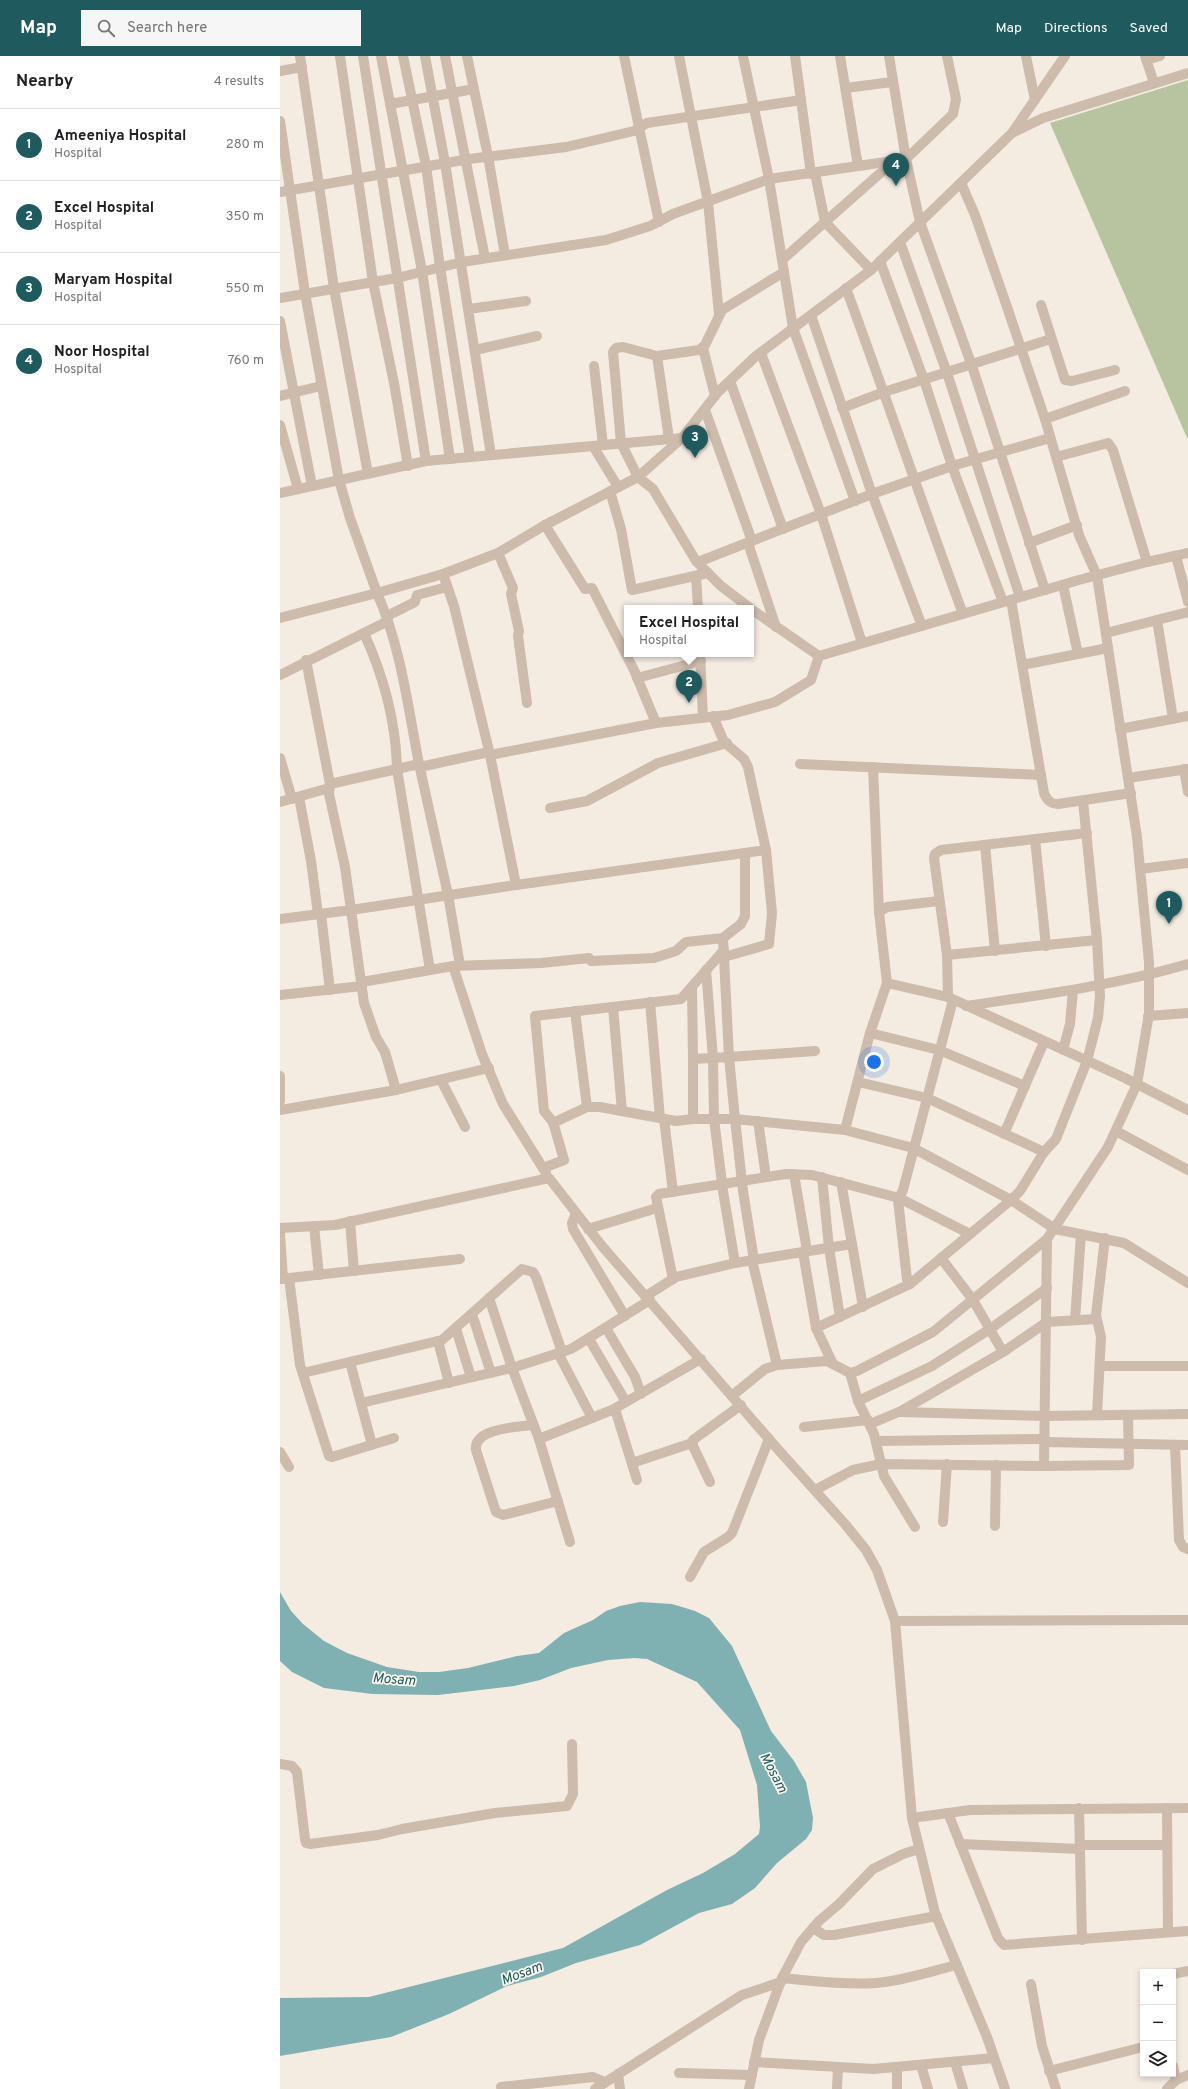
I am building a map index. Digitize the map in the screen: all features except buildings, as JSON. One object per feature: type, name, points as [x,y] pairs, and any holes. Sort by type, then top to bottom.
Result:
[{"type":"street","points":[[300,56],[334,288],[368,474]]},
{"type":"street","points":[[340,56],[373,282],[394,383],[408,466]]},
{"type":"street","points":[[363,56],[426,461]]},
{"type":"street","points":[[381,56],[422,271],[450,459]]},
{"type":"street","points":[[403,56],[426,166],[440,267],[470,457]]},
{"type":"street","points":[[425,56],[446,163],[491,455]]},
{"type":"street","points":[[445,56],[464,159],[485,258]]},
{"type":"street","points":[[466,56],[488,156],[505,255]]},
{"type":"street","points":[[624,56],[659,222]]},
{"type":"street","points":[[679,56],[708,202],[719,314]]},
{"type":"street","points":[[743,56],[769,179],[793,328],[855,501]]},
{"type":"street","points":[[795,56],[813,173],[825,222],[870,270]]},
{"type":"street","points":[[840,56],[858,166]]},
{"type":"street","points":[[889,56],[892,82],[906,159],[920,222],[972,366],[1045,590]]},
{"type":"street","points":[[280,298],[397,278],[462,262],[606,240],[650,226],[673,214],[769,179],[906,159],[953,114],[956,99],[947,56]]},
{"type":"street","points":[[1026,56],[1035,100]]},
{"type":"street","points":[[1154,83],[1145,58],[1160,56]]},
{"type":"street","points":[[280,618],[443,574],[498,553],[544,525],[638,477],[682,438],[715,396],[730,381],[761,353],[870,270],[1012,133],[1064,57]]},
{"type":"street","points":[[280,70],[302,67]]},
{"type":"street","points":[[1012,133],[1043,118],[1188,73]]},
{"type":"street","points":[[846,88],[892,82]]},
{"type":"street","points":[[390,104],[474,89]]},
{"type":"street","points":[[285,191],[464,159],[566,147],[634,131],[647,123],[801,100]]},
{"type":"street","points":[[280,121],[285,191],[339,480],[350,518],[377,593],[388,618],[401,672],[419,766],[448,896],[457,965],[488,1068],[503,1104],[549,1178],[588,1229],[866,1550],[877,1570],[895,1621],[912,1818],[919,1849],[937,1916],[1005,2089]]},
{"type":"street","points":[[782,260],[894,161]]},
{"type":"street","points":[[850,1373],[857,1371],[933,1332],[1048,1239],[1108,1147],[1116,1131],[1137,1084],[1148,1016],[1149,975],[1140,869],[1131,793],[1097,576],[1077,525],[1021,349],[975,215],[960,183]]},
{"type":"street","points":[[900,242],[947,373],[974,460],[1011,600],[1044,792],[1052,804],[1131,793]]},
{"type":"street","points":[[880,261],[924,380],[952,466],[1011,600]]},
{"type":"street","points":[[747,605],[721,586],[698,562],[653,489],[638,477],[621,443],[613,352],[616,348],[623,347],[657,356],[695,352],[703,348],[719,314],[726,307],[784,272]]},
{"type":"street","points":[[846,288],[884,392],[913,480],[963,614]]},
{"type":"street","points":[[469,309],[526,301]]},
{"type":"street","points":[[1041,305],[1064,378],[1068,381],[1115,370]]},
{"type":"street","points":[[811,315],[872,494],[922,626]]},
{"type":"street","points":[[280,321],[312,486]]},
{"type":"street","points":[[475,350],[537,336]]},
{"type":"street","points":[[842,408],[884,392],[972,366],[1051,339]]},
{"type":"street","points":[[703,348],[715,396]]},
{"type":"street","points":[[761,353],[821,514],[862,643]]},
{"type":"street","points":[[657,356],[669,439]]},
{"type":"street","points":[[594,366],[598,445],[614,489],[632,590],[708,573]]},
{"type":"street","points":[[730,381],[783,529]]},
{"type":"street","points":[[280,396],[321,386]]},
{"type":"street","points":[[1044,419],[1125,391]]},
{"type":"street","points":[[705,410],[750,542],[776,627]]},
{"type":"street","points":[[280,425],[298,489]]},
{"type":"street","points":[[280,493],[426,461],[682,438]]},
{"type":"street","points":[[698,562],[872,494],[952,466],[1050,438]]},
{"type":"street","points":[[1056,456],[1104,443],[1111,446],[1147,562]]},
{"type":"street","points":[[544,525],[585,590],[592,588],[624,652]]},
{"type":"street","points":[[1029,543],[1077,525]]},
{"type":"street","points":[[498,553],[513,588],[511,594],[519,631],[518,636],[527,703]]},
{"type":"street","points":[[819,656],[1045,590],[1147,562],[1188,553]]},
{"type":"street","points":[[1176,556],[1188,602]]},
{"type":"street","points":[[443,574],[490,754],[516,885]]},
{"type":"street","points":[[696,576],[698,605]]},
{"type":"street","points":[[1063,585],[1078,654]]},
{"type":"street","points":[[280,674],[364,633],[415,602],[417,595],[447,587]]},
{"type":"street","points":[[754,610],[819,656]]},
{"type":"street","points":[[1106,633],[1188,612]]},
{"type":"street","points":[[1157,620],[1173,719]]},
{"type":"street","points":[[364,633],[378,664],[392,716],[397,769],[420,900],[430,970]]},
{"type":"street","points":[[1022,665],[1108,648]]},
{"type":"street","points":[[280,802],[330,786],[397,769],[490,754],[656,723],[728,715],[775,702],[811,680],[819,656]]},
{"type":"street","points":[[626,657],[656,723]]},
{"type":"street","points":[[543,1168],[564,1160],[553,1123],[544,1111],[535,1016],[681,999],[706,970],[724,954],[769,944],[772,912],[766,850],[748,767],[744,759],[721,738],[708,717],[700,657],[637,678]]},
{"type":"street","points":[[306,660],[330,786],[329,794],[345,867],[364,1003],[376,1037],[385,1052],[396,1090]]},
{"type":"street","points":[[1120,729],[1188,716]]},
{"type":"street","points":[[550,808],[587,800],[658,763],[727,744]]},
{"type":"street","points":[[280,758],[295,798],[312,866],[330,990]]},
{"type":"street","points":[[800,764],[1041,775]]},
{"type":"street","points":[[845,1130],[870,1032],[887,983],[879,912],[873,767]]},
{"type":"street","points":[[1128,778],[1186,769],[1188,792]]},
{"type":"street","points":[[816,1328],[910,1284],[1011,1200],[1020,1191],[1044,1152],[1056,1139],[1087,1061],[1098,1018],[1099,986],[1084,800]]},
{"type":"street","points":[[910,1284],[907,1279],[898,1200],[903,1190],[927,1098],[950,998],[947,955],[939,901],[934,858],[935,854],[941,850],[1087,834]]},
{"type":"street","points":[[1035,840],[1046,946]]},
{"type":"street","points":[[985,845],[995,951]]},
{"type":"street","points":[[280,919],[766,850]]},
{"type":"street","points":[[280,995],[330,990],[457,965],[541,963],[589,958],[591,960],[654,958],[676,951],[686,942],[723,938],[741,924],[745,916],[745,853]]},
{"type":"street","points":[[1140,869],[1188,863]]},
{"type":"street","points":[[879,912],[887,907],[939,901]]},
{"type":"street","points":[[723,938],[729,1057],[742,1180],[753,1260],[777,1365]]},
{"type":"street","points":[[947,955],[1096,940]]},
{"type":"street","points":[[966,1006],[1099,986],[1149,975],[1188,964]]},
{"type":"street","points":[[706,970],[713,1058],[714,1119],[722,1184],[735,1263]]},
{"type":"street","points":[[887,983],[950,998],[1137,1084],[1188,1110]]},
{"type":"street","points":[[692,987],[693,1119]]},
{"type":"street","points":[[1063,1050],[1070,1024],[1073,990]]},
{"type":"street","points":[[650,1002],[662,1119],[673,1192]]},
{"type":"street","points":[[614,1007],[622,1111]]},
{"type":"street","points":[[574,1011],[587,1107]]},
{"type":"street","points":[[1148,1016],[1188,1013]]},
{"type":"street","points":[[870,1032],[939,1050],[1025,1086]]},
{"type":"street","points":[[1004,1134],[1044,1042]]},
{"type":"street","points":[[693,1059],[815,1051]]},
{"type":"street","points":[[280,1110],[396,1090],[488,1068]]},
{"type":"street","points":[[280,1076],[280,1101]]},
{"type":"street","points":[[441,1080],[465,1127]]},
{"type":"street","points":[[858,1082],[927,1098],[1044,1152]]},
{"type":"street","points":[[553,1123],[587,1107],[600,1107],[676,1122],[693,1119],[735,1119],[845,1130],[913,1148],[1011,1200],[1055,1229],[1119,1241],[1130,1246],[1188,1284]]},
{"type":"street","points":[[758,1121],[766,1177]]},
{"type":"street","points":[[1116,1131],[1188,1170]]},
{"type":"street","points":[[794,1174],[816,1328],[832,1362],[850,1373],[858,1401],[869,1422],[876,1441],[886,1480],[915,1527]]},
{"type":"street","points":[[673,1279],[656,1208],[656,1197],[659,1194],[742,1180],[794,1174],[822,1177],[899,1198],[970,1234]]},
{"type":"street","points":[[822,1177],[828,1248],[840,1317]]},
{"type":"street","points":[[280,1228],[314,1226],[350,1221],[549,1178]]},
{"type":"street","points":[[842,1182],[862,1307]]},
{"type":"street","points":[[588,1229],[656,1208]]},
{"type":"street","points":[[576,1213],[572,1223],[573,1229],[625,1316]]},
{"type":"street","points":[[350,1221],[354,1271]]},
{"type":"street","points":[[314,1226],[319,1274]]},
{"type":"street","points":[[280,1233],[284,1278],[303,1373],[329,1456],[332,1457],[394,1438]]},
{"type":"street","points":[[1075,1320],[1081,1234]]},
{"type":"street","points":[[1097,1415],[1101,1332],[1096,1319],[1104,1238]]},
{"type":"street","points":[[1044,1466],[1048,1239]]},
{"type":"street","points":[[361,1404],[512,1368],[560,1352],[589,1339],[625,1316],[673,1279],[735,1263],[852,1244]]},
{"type":"street","points":[[942,1258],[972,1300],[1003,1352]]},
{"type":"street","points":[[284,1278],[460,1259]]},
{"type":"street","points":[[303,1373],[438,1341],[456,1329],[522,1269],[533,1272],[560,1352],[592,1418]]},
{"type":"street","points":[[858,1401],[928,1369],[990,1329],[1047,1288]]},
{"type":"street","points":[[489,1298],[512,1368],[539,1439],[570,1542]]},
{"type":"street","points":[[472,1314],[491,1373]]},
{"type":"street","points":[[804,1427],[869,1422],[900,1412],[1003,1352],[1047,1322],[1096,1319]]},
{"type":"street","points":[[606,1328],[635,1377],[641,1394]]},
{"type":"street","points":[[456,1329],[471,1377]]},
{"type":"street","points":[[589,1339],[626,1402]]},
{"type":"street","points":[[438,1341],[449,1383]]},
{"type":"street","points":[[539,1439],[615,1409],[701,1359]]},
{"type":"street","points":[[350,1362],[372,1445]]},
{"type":"street","points":[[732,1395],[765,1369],[777,1365],[832,1362]]},
{"type":"street","points":[[1100,1366],[1188,1366]]},
{"type":"street","points":[[632,1463],[692,1443],[694,1438],[741,1405]]},
{"type":"street","points":[[615,1409],[637,1480]]},
{"type":"street","points":[[900,1412],[1044,1416],[1188,1414]]},
{"type":"street","points":[[815,1490],[856,1469],[881,1464],[1044,1466],[1129,1465],[1128,1415]]},
{"type":"street","points":[[533,1425],[492,1431],[478,1439],[476,1443],[476,1450],[496,1512],[501,1515],[558,1500]]},
{"type":"street","points":[[690,1577],[704,1552],[732,1533],[769,1439]]},
{"type":"street","points":[[876,1441],[1045,1440],[1188,1445]]},
{"type":"street","points":[[692,1443],[710,1482]]},
{"type":"street","points":[[1175,1445],[1179,1540],[1183,1547],[1188,1549]]},
{"type":"street","points":[[280,1452],[289,1467]]},
{"type":"street","points":[[943,1522],[947,1464]]},
{"type":"street","points":[[995,1526],[996,1465]]},
{"type":"street","points":[[895,1621],[1188,1620]]},
{"type":"street","points":[[280,1764],[292,1766],[297,1772],[305,1839],[306,1843],[310,1844],[378,1835],[402,1829],[495,1813],[567,1806],[573,1794],[572,1744]]},
{"type":"street","points":[[1079,1808],[1082,1940]]},
{"type":"street","points":[[1167,1808],[1168,1932]]},
{"type":"street","points":[[912,1818],[970,1810],[1188,1808]]},
{"type":"street","points":[[948,1813],[998,1938],[1004,1945],[1188,1931]]},
{"type":"street","points":[[960,1844],[1080,1847],[1167,1845]]},
{"type":"street","points":[[749,2089],[758,2040],[781,1980],[801,1942],[813,1928],[873,1869],[903,1854],[919,1849]]},
{"type":"street","points":[[813,1928],[824,1935],[834,1935],[937,1916]]},
{"type":"street","points":[[501,2087],[593,2077],[598,2087],[742,1995],[781,1980],[837,1983],[877,1983],[898,1980],[957,1965]]},
{"type":"street","points":[[1176,1973],[1188,1971]]},
{"type":"street","points":[[1031,1984],[1042,2046],[1056,2089]]},
{"type":"street","points":[[1049,2071],[1140,2048]]},
{"type":"street","points":[[754,2062],[873,2069],[994,2058]]},
{"type":"street","points":[[955,2062],[963,2089]]},
{"type":"street","points":[[921,2065],[928,2089]]},
{"type":"street","points":[[837,2089],[838,2067]]},
{"type":"street","points":[[897,2067],[897,2089]]},
{"type":"street","points":[[679,2073],[752,2075]]},
{"type":"street","points":[[618,2074],[620,2089]]},
{"type":"street","points":[[1167,2089],[1176,2080],[1188,2075]]},
{"type":"green space","points":[[1188,80],[1188,440],[1050,123]]},
{"type":"water","name":"Mosam","points":[[280,1592],[291,1611],[303,1624],[324,1641],[347,1653],[387,1667],[419,1672],[439,1672],[468,1668],[517,1656],[539,1653],[564,1633],[593,1620],[606,1611],[620,1606],[640,1602],[672,1604],[695,1611],[709,1618],[732,1646],[771,1731],[794,1761],[806,1782],[813,1818],[812,1830],[806,1839],[777,1863],[755,1888],[732,1904],[699,1913],[640,1945],[576,1963],[541,1977],[507,1986],[449,2014],[391,2037],[280,2056],[280,1998],[369,1997],[563,1948],[667,1890],[703,1873],[735,1854],[759,1834],[760,1827],[757,1785],[740,1730],[697,1682],[647,1659],[634,1658],[608,1660],[571,1668],[540,1680],[514,1686],[438,1695],[373,1694],[324,1688],[292,1672],[280,1661]]},
{"type":"place","name":"Noor Hospital","points":[[896,186]]},
{"type":"place","name":"Maryam Hospital","points":[[695,458]]},
{"type":"place","name":"Excel Hospital","points":[[689,703]]},
{"type":"place","name":"Ameeniya Hospital","points":[[1169,924]]}]
